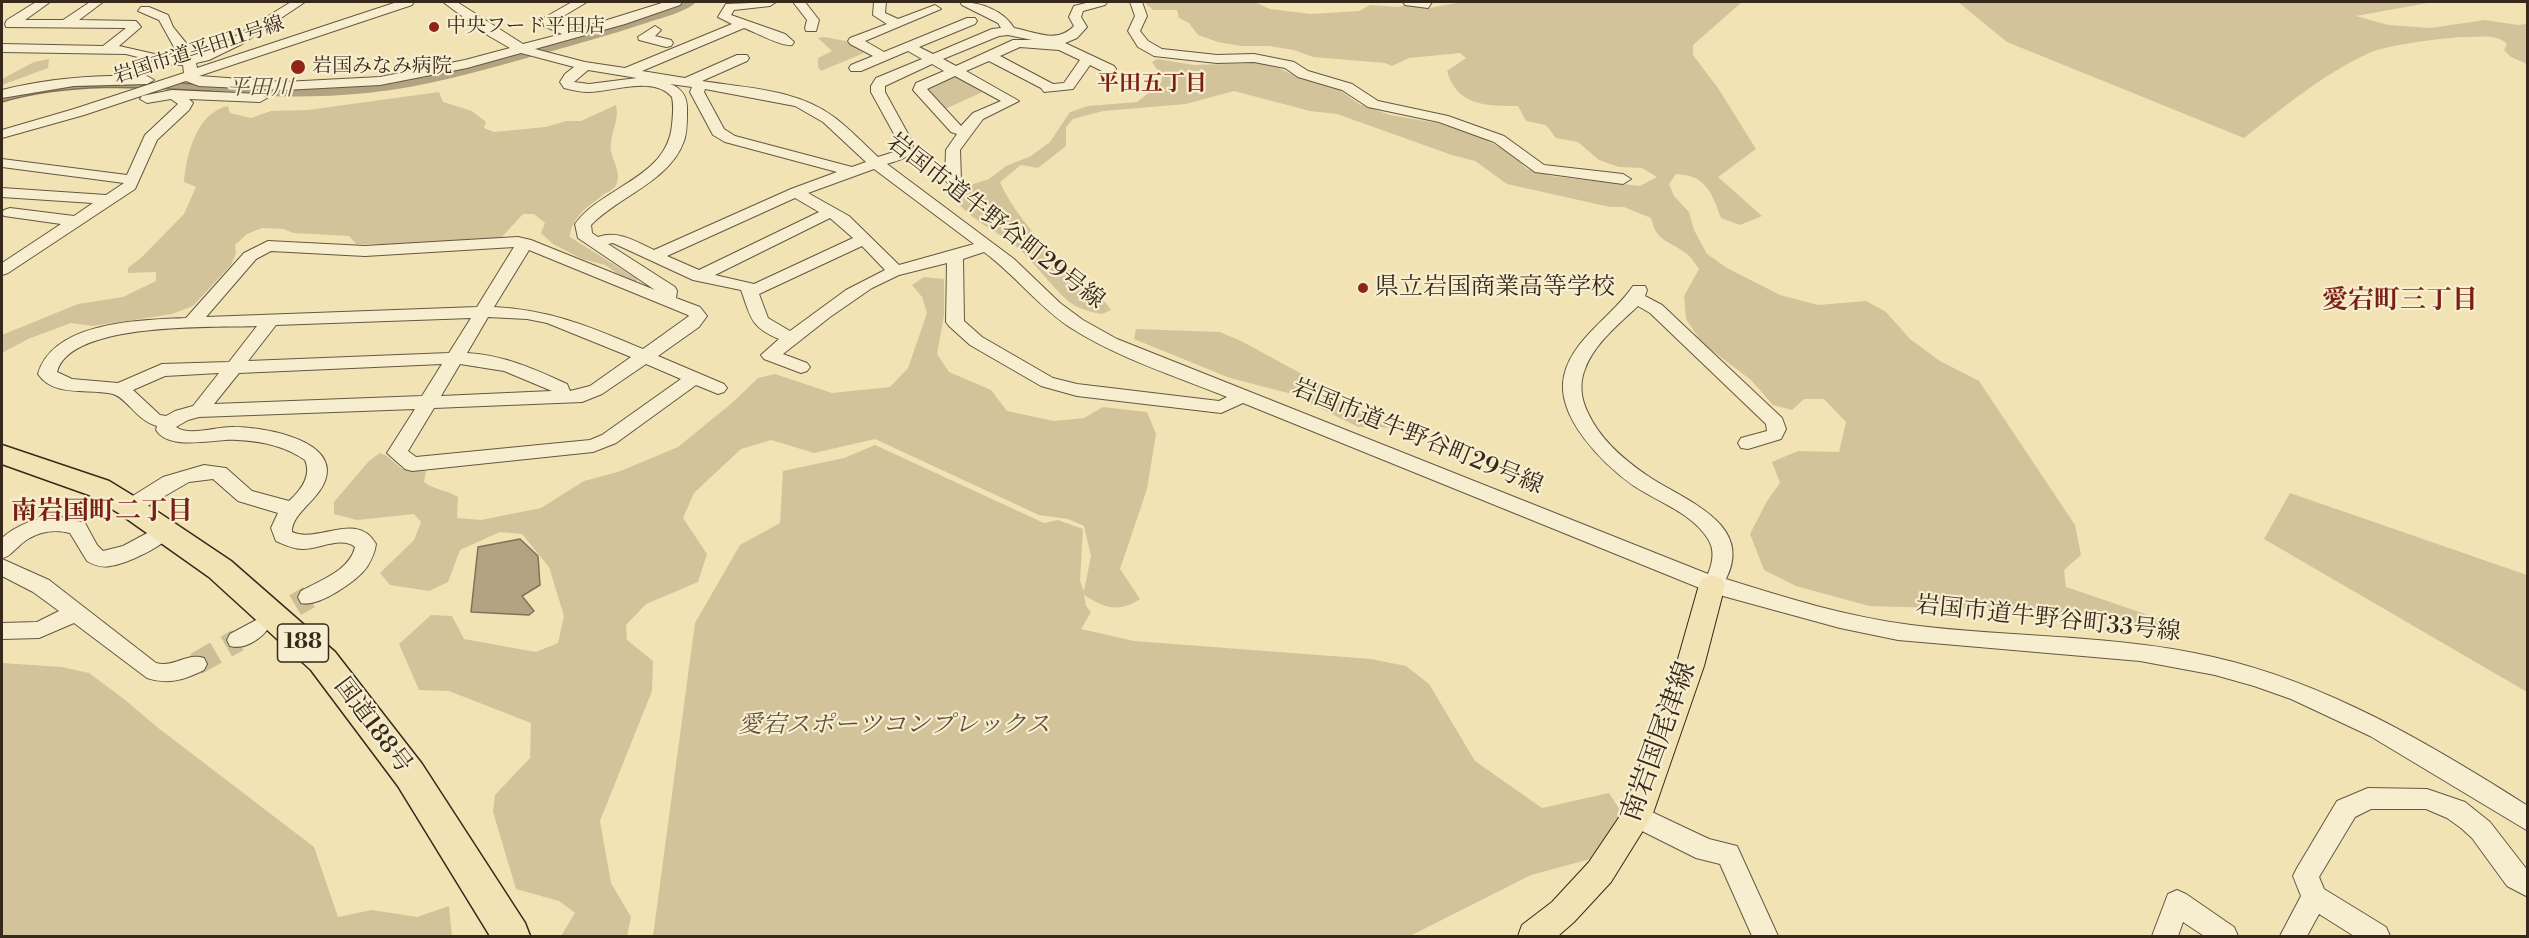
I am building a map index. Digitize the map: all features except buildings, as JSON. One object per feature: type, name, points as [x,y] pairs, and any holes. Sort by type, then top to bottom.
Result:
[{"type":"highway","name":"国道188号","points":[[2,454],[99,488],[166,530],[220,569],[323,661],[410,775],[511,936]]},
{"type":"main road","name":"南岩国尾津線","points":[[1534,936],[1563,912],[1600,872],[1637,816],[1690,666],[1712,585]]},
{"type":"street","points":[[6,27],[44,2]]},
{"type":"street","points":[[67,23],[97,2]]},
{"type":"street","points":[[2,48],[107,49],[144,52],[190,67],[299,2]]},
{"type":"street","name":"岩国市道平田11号線","points":[[2,134],[129,94],[140,100],[172,87],[190,67],[408,2]]},
{"type":"street","name":"岩国市道牛野谷町29号線","points":[[449,2],[494,33],[531,52],[585,66],[755,93],[800,103],[828,119],[878,164],[987,245],[1054,307],[1077,324],[1111,342],[1712,585]]},
{"type":"street","points":[[573,34],[549,23],[548,19],[581,2]]},
{"type":"street","points":[[2,270],[130,186],[150,138],[186,103],[171,96],[172,87],[247,98],[364,92],[438,80],[531,52],[573,34],[621,21],[676,2]]},
{"type":"street","points":[[770,2],[730,7],[724,17],[780,37],[787,42]]},
{"type":"street","points":[[799,2],[813,20],[811,28]]},
{"type":"street","points":[[880,2],[879,15],[897,24]]},
{"type":"street","points":[[966,2],[1003,20],[1009,30]]},
{"type":"street","points":[[653,256],[796,192],[878,164],[895,157],[906,149],[906,143],[878,92],[878,86],[887,78],[997,32],[1009,30],[1043,40],[1066,38],[1077,33],[1081,27],[1075,17],[1078,9],[1101,2]]},
{"type":"street","points":[[1136,2],[1142,16],[1134,31],[1143,44],[1159,53],[1217,59],[1254,58],[1289,65],[1303,74],[1347,87],[1373,104],[1456,123],[1499,138],[1540,169],[1623,179]]},
{"type":"street","points":[[1409,2],[1424,5],[1426,2]]},
{"type":"street","points":[[856,68],[968,22],[935,9],[907,7]]},
{"type":"street","points":[[883,57],[855,41],[935,9]]},
{"type":"street","points":[[145,10],[164,18],[168,28],[178,39],[180,43],[178,55],[171,61]]},
{"type":"street","points":[[6,27],[67,23],[131,24],[135,27],[107,49]]},
{"type":"street","points":[[655,30],[644,37],[668,48],[743,24]]},
{"type":"street","points":[[626,73],[668,48],[684,34]]},
{"type":"street","points":[[647,76],[735,42]]},
{"type":"street","points":[[966,132],[956,129],[920,90],[921,86],[1018,43],[1062,46],[1109,69]]},
{"type":"street","points":[[910,47],[955,71],[1022,96]]},
{"type":"street","points":[[190,67],[193,80],[234,85],[354,84],[442,70],[531,52]]},
{"type":"street","points":[[990,56],[1046,85],[1049,89]]},
{"type":"street","points":[[742,58],[692,84],[718,132],[730,140],[854,172]]},
{"type":"street","points":[[953,180],[953,150],[978,116],[1022,96],[1068,86],[1084,63],[1090,60]]},
{"type":"street","points":[[585,66],[570,77],[567,82],[569,85],[585,88],[622,82],[641,82],[670,88],[677,93],[681,102],[677,140],[673,148],[649,176],[608,201],[583,224],[584,235],[669,291],[670,302]]},
{"type":"street","points":[[2,94],[43,84],[73,81],[147,80]]},
{"type":"street","points":[[2,164],[133,180]]},
{"type":"street","points":[[2,192],[108,200]]},
{"type":"street","points":[[796,192],[843,219],[896,271]]},
{"type":"street","points":[[10,213],[76,221]]},
{"type":"street","points":[[699,276],[829,213]]},
{"type":"street","points":[[595,243],[610,238],[617,239],[699,276],[748,287],[757,318],[765,327],[792,338]]},
{"type":"street","points":[[750,292],[864,239]]},
{"type":"street","points":[[525,243],[397,453],[412,464],[593,446],[609,439],[693,379]]},
{"type":"street","points":[[191,323],[250,256],[268,246],[365,251],[525,243],[694,311],[698,316],[693,323],[596,390],[582,396],[199,411],[182,415],[168,423],[165,430],[173,435],[184,437],[251,434],[294,444],[315,458],[318,469],[309,491],[284,519],[280,527],[283,536],[290,542],[308,542],[349,534],[360,537],[366,544],[365,554],[358,564],[309,597]]},
{"type":"street","points":[[801,367],[770,355],[862,287],[896,271],[955,257],[987,245]]},
{"type":"street","points":[[955,257],[955,322],[976,341],[1047,382],[1077,390],[1221,407],[1245,396]]},
{"type":"street","points":[[1712,585],[1722,568],[1722,547],[1712,529],[1640,480],[1604,449],[1575,407],[1571,388],[1573,374],[1584,355],[1637,294],[1656,309],[1775,422],[1777,429],[1773,435],[1748,443]]},
{"type":"street","points":[[562,396],[561,388],[512,365],[495,360],[457,358],[162,370],[120,389],[71,386],[55,381],[47,374],[48,363],[60,351],[95,334],[191,323],[484,312],[527,314],[550,319],[580,329],[718,388]]},
{"type":"street","points":[[199,411],[271,320]]},
{"type":"street","points":[[120,389],[153,419],[168,423]]},
{"type":"street","points":[[130,507],[183,476],[215,472],[224,476],[238,492],[251,499],[293,509]]},
{"type":"street","points":[[2,551],[17,536],[49,523],[60,522],[78,528],[92,555],[99,559],[123,555],[166,530]]},
{"type":"street","points":[[2,567],[41,586],[148,669],[160,675],[176,673],[196,664]]},
{"type":"street","name":"岩国市道牛野谷町33号線","points":[[1712,585],[1857,625],[1972,640],[2097,647],[2172,657],[2216,667],[2261,680],[2350,715],[2456,773],[2528,820]]},
{"type":"street","points":[[2,631],[39,630],[55,625],[76,613]]},
{"type":"street","points":[[238,640],[258,627]]},
{"type":"street","points":[[2378,936],[2314,897],[2306,876],[2346,808],[2368,798],[2427,799],[2456,810],[2481,830],[2516,878],[2528,886]]},
{"type":"street","points":[[1637,816],[1705,850],[1728,854],[1765,936]]},
{"type":"street","points":[[2293,936],[2314,897]]},
{"type":"street","points":[[2165,936],[2177,902],[2225,936]]},
{"type":"green space","points":[[1144,2],[1254,2],[1270,9],[1311,14],[1359,11],[1370,5],[1399,7],[1409,4],[1429,8],[1461,2],[1742,2],[1693,45],[1693,55],[1718,88],[1756,149],[1718,177],[1762,216],[1740,225],[1721,218],[1711,193],[1701,182],[1686,175],[1676,174],[1669,184],[1674,196],[1689,212],[1694,230],[1707,254],[1727,268],[1780,295],[1818,305],[1866,301],[1886,312],[1910,339],[1940,361],[1979,381],[2075,525],[2081,555],[2064,570],[2066,587],[2175,624],[2182,639],[2121,622],[2040,611],[1869,606],[1796,586],[1764,570],[1750,534],[1767,501],[1780,483],[1772,462],[1798,451],[1839,452],[1846,422],[1824,399],[1804,399],[1792,410],[1773,405],[1751,380],[1702,343],[1686,319],[1684,296],[1699,269],[1681,249],[1660,237],[1651,218],[1624,207],[1610,207],[1507,184],[1475,161],[1337,114],[1310,111],[1234,91],[1186,104],[1103,111],[1073,119],[1066,127],[1066,146],[1038,168],[1021,165],[1000,182],[1014,207],[1044,245],[1111,310],[1102,314],[1084,310],[1072,304],[1017,247],[961,207],[955,199],[958,189],[989,179],[1006,166],[1031,156],[1050,142],[1070,112],[1088,106],[1137,102],[1161,83],[1162,77],[1152,62],[1157,59],[1194,65],[1258,63],[1279,68],[1299,78],[1338,89],[1359,104],[1390,115],[1438,123],[1482,138],[1512,154],[1527,169],[1551,176],[1640,186],[1657,177],[1642,168],[1619,167],[1599,160],[1578,142],[1556,138],[1546,125],[1526,121],[1518,106],[1484,104],[1465,97],[1452,83],[1447,71],[1466,58],[1460,53],[1409,58],[1392,66],[1385,63],[1313,57],[1294,50],[1269,46],[1241,46],[1218,42],[1198,35],[1189,23],[1179,18],[1177,10],[1153,10]]},
{"type":"green space","points":[[1958,2],[2433,2],[2356,16],[2388,25],[2430,28],[2485,20],[2518,25],[2527,24],[2527,64],[2511,57],[2504,50],[2507,44],[2503,41],[2489,37],[2432,40],[2377,50],[2352,61],[2320,81],[2244,138],[2007,42]]},
{"type":"green space","points":[[818,38],[846,41],[864,53],[821,71],[818,67],[818,58],[832,51]]},
{"type":"green space","points":[[49,59],[48,68],[2,85],[2,79],[34,62]]},
{"type":"green space","points":[[951,75],[960,76],[985,91],[945,109],[923,89]]},
{"type":"green space","points":[[439,92],[443,102],[472,111],[486,122],[484,128],[494,132],[546,127],[566,121],[581,121],[616,105],[617,117],[611,151],[618,173],[617,182],[614,188],[581,213],[573,224],[570,237],[637,279],[637,283],[627,280],[605,265],[582,259],[553,244],[541,233],[545,223],[534,214],[523,214],[500,239],[392,245],[356,244],[349,236],[294,233],[283,229],[262,228],[247,234],[235,245],[236,253],[231,265],[193,306],[172,314],[92,326],[71,323],[28,339],[2,353],[2,335],[78,304],[123,297],[156,281],[156,272],[128,273],[128,268],[184,214],[196,187],[184,182],[187,160],[201,126],[217,110],[228,106],[230,113],[251,118],[271,111],[308,110]]},
{"type":"green space","name":"愛宕スポーツコンプレックス","points":[[924,277],[944,279],[944,315],[937,354],[949,372],[991,390],[1007,411],[1054,421],[1084,418],[1103,407],[1147,412],[1156,434],[1147,489],[1120,569],[1140,599],[1125,606],[1112,607],[1098,603],[1084,595],[1086,606],[1091,612],[1081,629],[1134,641],[1371,659],[1406,666],[1429,684],[1475,761],[1542,808],[1609,793],[1622,813],[1590,859],[1531,875],[1410,936],[653,936],[695,623],[740,545],[780,523],[783,471],[844,458],[875,445],[1044,523],[1058,520],[1083,529],[1080,581],[1084,591],[1091,556],[1084,526],[1068,519],[1039,515],[875,439],[814,453],[771,440],[741,449],[694,493],[683,518],[707,554],[698,582],[646,604],[626,625],[627,640],[653,661],[652,691],[600,821],[611,883],[631,917],[627,936],[561,936],[575,913],[559,901],[516,889],[493,812],[495,795],[530,758],[531,723],[449,691],[419,690],[399,644],[431,615],[452,616],[464,639],[536,652],[558,643],[564,616],[549,567],[522,534],[500,532],[460,550],[448,582],[429,591],[390,585],[380,573],[414,540],[421,522],[414,514],[357,520],[334,514],[334,502],[369,461],[380,453],[402,469],[426,471],[424,482],[458,497],[457,518],[481,520],[541,508],[584,481],[618,472],[678,447],[732,403],[758,378],[775,374],[832,393],[890,387],[908,368],[927,313],[922,297],[912,285]]},
{"type":"green space","points":[[1136,329],[1220,332],[1322,385],[1348,408],[1402,424],[1404,428],[1358,427],[1292,394],[1230,378],[1134,339]]},
{"type":"green space","points":[[2290,493],[2527,575],[2527,692],[2264,539]]},
{"type":"green space","points":[[2,663],[62,667],[89,673],[124,699],[157,727],[314,847],[338,917],[372,910],[417,917],[449,906],[452,936],[2,936]]},
{"type":"shaded area","points":[[182,83],[254,90],[244,93],[153,88],[92,88],[62,90],[2,102],[2,98],[54,87]]},
{"type":"shaded area","points":[[520,539],[538,556],[540,585],[522,596],[534,611],[529,615],[471,612],[478,547]]},
{"type":"waterway","name":"平田川","points":[[221,89],[330,90],[410,82],[594,34],[688,2]]},
{"type":"tunnel","points":[[265,623],[309,597]]},
{"type":"tunnel","points":[[196,664],[238,640]]},
{"type":"place","name":"中央フード平田店","points":[[434,27]]},
{"type":"place","name":"岩国みなみ病院","points":[[298,67]]},
{"type":"place","name":"県立岩国商業高等学校","points":[[1363,288]]},
{"type":"district","name":"平田五丁目","points":[[1152,85]]},
{"type":"district","name":"愛宕町三丁目","points":[[2400,302]]},
{"type":"district","name":"南岩国町二丁目","points":[[102,513]]}]
